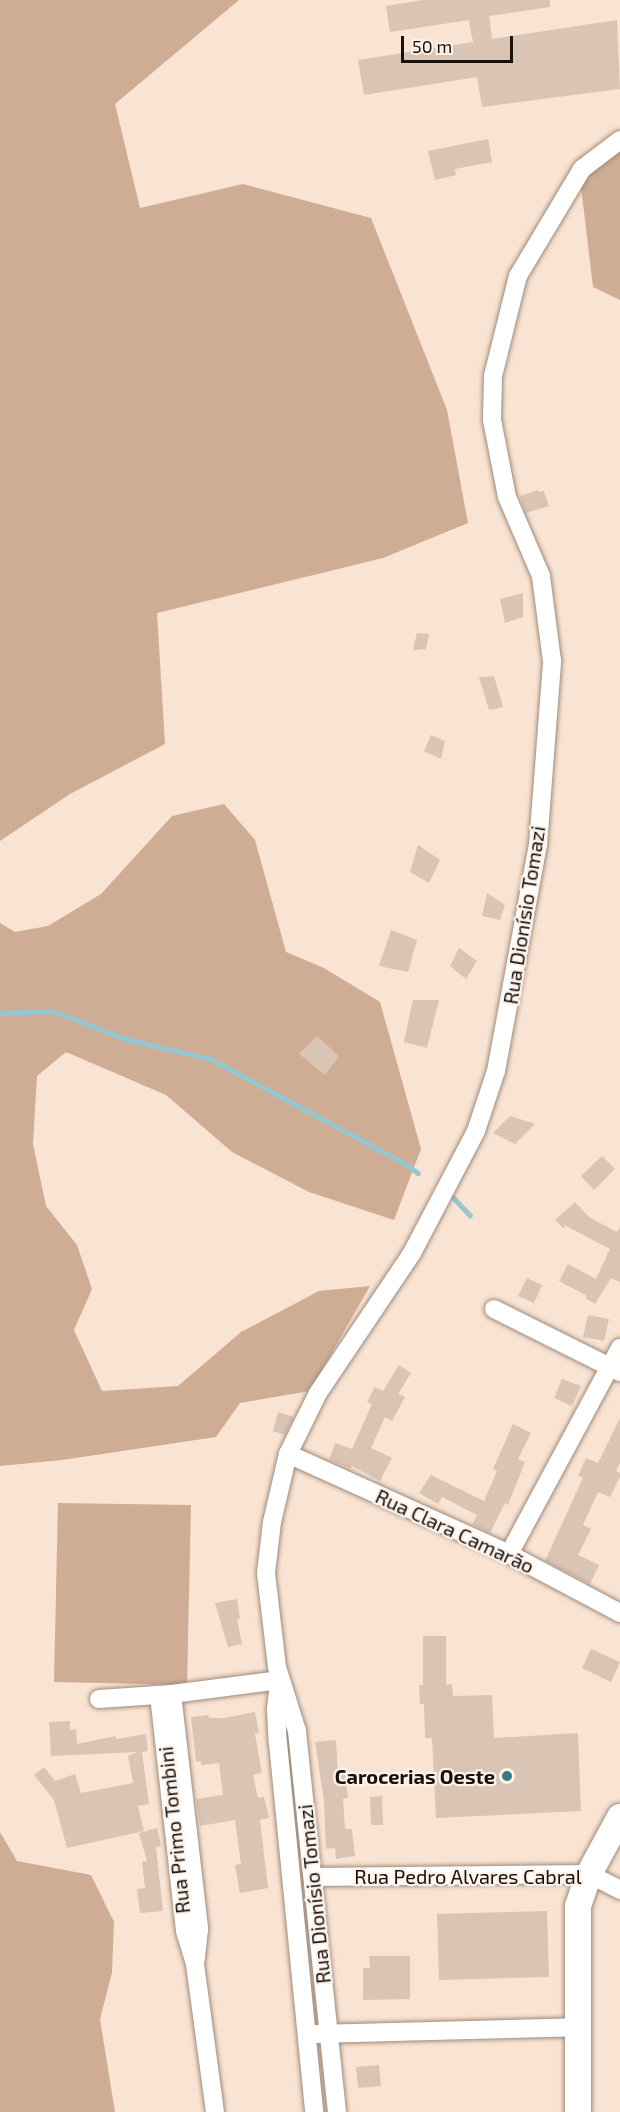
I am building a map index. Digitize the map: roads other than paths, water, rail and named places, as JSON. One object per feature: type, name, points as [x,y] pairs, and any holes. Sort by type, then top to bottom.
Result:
[{"type":"street","name":"Rua Dionísio Tomazi","points":[[314,2112],[278,1743],[276,1710],[280,1680],[266,1572],[272,1522],[288,1454],[318,1393],[412,1253],[476,1131],[496,1071],[538,845],[552,661],[541,576],[507,497],[492,420],[493,376],[518,276],[582,169],[620,140]]},
{"type":"street","points":[[494,1309],[615,1370]]},
{"type":"street","points":[[509,1554],[615,1370],[620,1348]]},
{"type":"street","name":"Rua Clara Camarão","points":[[288,1454],[509,1554],[620,1613]]},
{"type":"street","name":"Rua Dionísio Tomazi","points":[[280,1680],[291,1706],[297,1731],[337,2112]]},
{"type":"street","points":[[99,1699],[165,1695],[280,1680]]},
{"type":"street","name":"Rua Primo Tombini","points":[[165,1695],[185,1931],[195,1964],[215,2112]]},
{"type":"street","points":[[578,2112],[578,1906],[589,1874],[620,1817]]},
{"type":"street","name":"Rua Pedro Alvares Cabral","points":[[313,1877],[589,1874],[620,1890]]},
{"type":"street","points":[[306,2035],[577,2027]]},
{"type":"waterway","points":[[0,1013],[53,1011],[126,1039],[211,1059],[406,1164],[418,1173]]},
{"type":"waterway","points":[[453,1197],[470,1215]]},
{"type":"place","name":"Carocerias Oeste","points":[[507,1776]]}]
